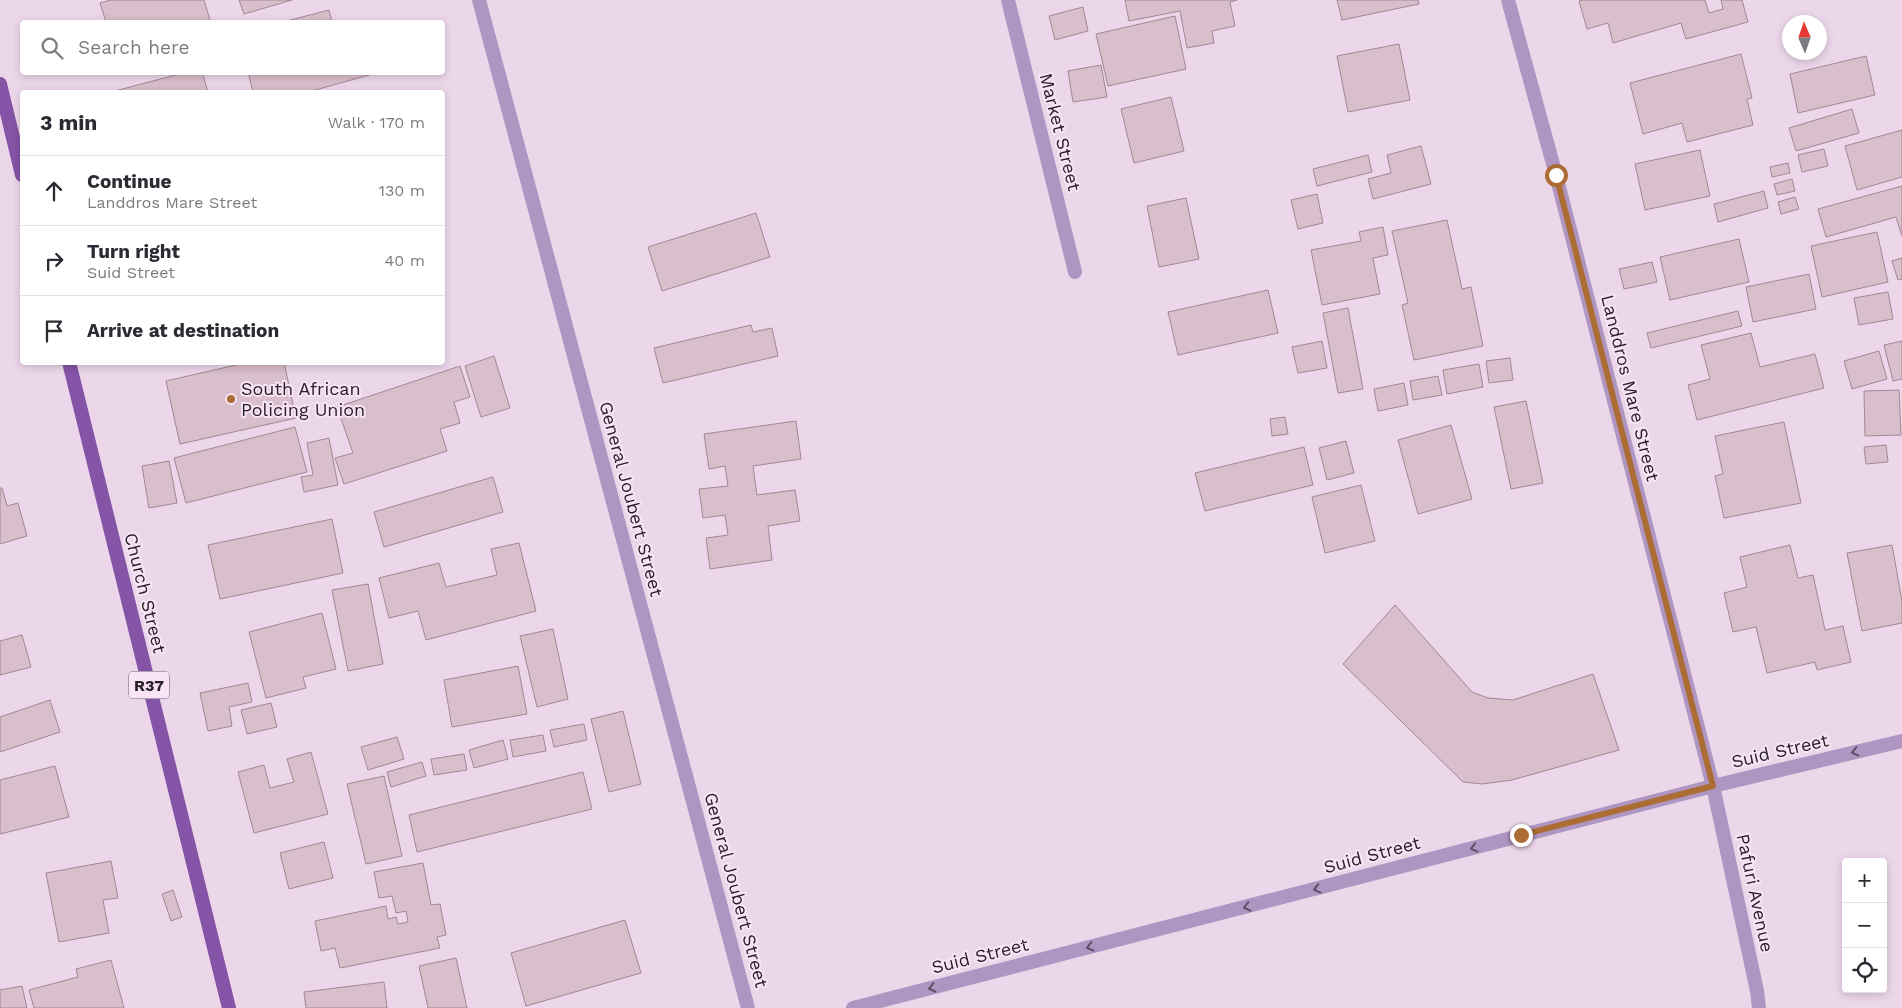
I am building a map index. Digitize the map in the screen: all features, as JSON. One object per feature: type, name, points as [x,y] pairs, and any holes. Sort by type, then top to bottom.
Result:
[{"type":"main road","points":[[0,84],[20,167]]},
{"type":"main road","name":"Church Street","points":[[70,365],[229,1008]]},
{"type":"street","name":"General Joubert Street","points":[[479,0],[748,1008]]},
{"type":"street","name":"Market Street","points":[[1008,0],[1075,272]]},
{"type":"street","name":"Landdros Mare Street","points":[[1508,0],[1556,175],[1713,786]]},
{"type":"street","name":"Suid Street","points":[[853,1008],[1713,786],[1902,741]]},
{"type":"street","name":"Pafuri Avenue","points":[[1713,786],[1758,991],[1759,1008]]},
{"type":"building","points":[[111,0],[204,0],[210,20],[105,20],[100,3]]},
{"type":"building","points":[[239,0],[292,0],[244,14]]},
{"type":"building","points":[[1125,0],[1237,0],[1230,2],[1235,26],[1212,31],[1214,43],[1187,48],[1180,11],[1129,21]]},
{"type":"building","points":[[1337,0],[1418,0],[1419,4],[1342,20]]},
{"type":"building","points":[[1705,0],[1709,13],[1723,9],[1721,0],[1742,0],[1748,22],[1686,39],[1681,23],[1613,43],[1608,23],[1587,29],[1579,1]]},
{"type":"building","points":[[1083,7],[1088,31],[1055,40],[1049,16]]},
{"type":"building","points":[[329,10],[332,20],[291,20]]},
{"type":"building","points":[[1175,16],[1186,69],[1108,86],[1096,34]]},
{"type":"building","points":[[1399,44],[1410,100],[1348,112],[1337,56]]},
{"type":"building","points":[[1741,54],[1752,98],[1747,99],[1753,125],[1687,142],[1682,123],[1643,134],[1630,83]]},
{"type":"building","points":[[1866,56],[1875,95],[1798,113],[1790,74]]},
{"type":"building","points":[[1101,65],[1107,97],[1073,102],[1068,71]]},
{"type":"building","points":[[176,75],[203,75],[207,90],[119,90]]},
{"type":"building","points":[[249,75],[369,75],[315,90],[252,90]]},
{"type":"building","points":[[1171,97],[1184,151],[1134,163],[1121,109]]},
{"type":"building","points":[[1852,109],[1859,133],[1796,151],[1789,128]]},
{"type":"building","points":[[1902,130],[1902,177],[1857,190],[1845,146]]},
{"type":"building","points":[[1421,146],[1431,184],[1373,199],[1368,179],[1391,173],[1387,155]]},
{"type":"building","points":[[1824,149],[1828,166],[1802,172],[1798,155]]},
{"type":"building","points":[[1700,150],[1710,196],[1645,210],[1635,164]]},
{"type":"building","points":[[1368,155],[1372,172],[1317,186],[1313,169]]},
{"type":"building","points":[[1788,163],[1790,173],[1772,177],[1770,167]]},
{"type":"building","points":[[1792,179],[1795,191],[1777,195],[1774,184]]},
{"type":"building","points":[[1902,186],[1902,236],[1896,217],[1826,237],[1818,209]]},
{"type":"building","points":[[1764,191],[1768,208],[1718,222],[1714,204]]},
{"type":"building","points":[[1317,194],[1323,223],[1298,229],[1291,200]]},
{"type":"building","points":[[1795,197],[1799,209],[1781,214],[1778,202]]},
{"type":"building","points":[[1186,198],[1199,259],[1159,267],[1147,206]]},
{"type":"building","points":[[756,213],[770,257],[662,291],[648,247]]},
{"type":"building","points":[[1447,220],[1462,289],[1471,287],[1483,346],[1414,360],[1402,305],[1408,303],[1392,231]]},
{"type":"building","points":[[1383,227],[1388,255],[1373,258],[1380,294],[1322,305],[1311,250],[1361,241],[1359,232]]},
{"type":"building","points":[[1877,232],[1888,282],[1822,297],[1811,246]]},
{"type":"building","points":[[1739,239],[1749,282],[1670,300],[1660,257]]},
{"type":"building","points":[[1902,258],[1902,279],[1898,280],[1892,261]]},
{"type":"building","points":[[1652,262],[1657,282],[1624,289],[1619,269]]},
{"type":"building","points":[[1809,274],[1816,309],[1753,322],[1746,287]]},
{"type":"building","points":[[1268,290],[1278,333],[1178,355],[1168,312]]},
{"type":"building","points":[[1888,292],[1893,319],[1859,325],[1854,298]]},
{"type":"building","points":[[1348,308],[1363,389],[1338,393],[1323,313]]},
{"type":"building","points":[[1738,311],[1742,326],[1651,348],[1647,333]]},
{"type":"building","points":[[751,325],[753,332],[772,328],[778,356],[663,383],[654,348]]},
{"type":"building","points":[[1751,333],[1760,367],[1815,354],[1824,388],[1697,420],[1688,385],[1710,379],[1701,345]]},
{"type":"building","points":[[1322,341],[1327,368],[1298,373],[1292,347]]},
{"type":"building","points":[[1902,341],[1902,379],[1893,381],[1884,345]]},
{"type":"building","points":[[1879,351],[1887,379],[1852,389],[1844,361]]},
{"type":"building","points":[[494,356],[510,408],[481,417],[465,366]]},
{"type":"building","points":[[1510,358],[1513,380],[1489,383],[1486,361]]},
{"type":"building","points":[[1479,364],[1483,387],[1447,394],[1443,370]]},
{"type":"building","name":"South African Policing Union","points":[[236,365],[285,365],[296,418],[180,444],[166,381]]},
{"type":"building","points":[[460,366],[470,397],[454,402],[460,423],[440,429],[447,451],[344,484],[335,458],[353,453],[337,407]]},
{"type":"building","points":[[1438,376],[1442,395],[1413,400],[1410,381]]},
{"type":"building","points":[[1404,383],[1408,405],[1378,411],[1374,389]]},
{"type":"building","points":[[1899,390],[1901,435],[1865,436],[1864,391]]},
{"type":"building","points":[[1526,401],[1543,483],[1511,489],[1494,407]]},
{"type":"building","points":[[1285,417],[1288,434],[1272,436],[1270,419]]},
{"type":"building","points":[[796,421],[801,459],[753,466],[757,495],[795,490],[800,521],[768,526],[772,560],[710,569],[706,538],[728,535],[725,515],[703,518],[699,489],[728,486],[725,466],[709,469],[704,434]]},
{"type":"building","points":[[1784,422],[1801,503],[1724,518],[1715,476],[1723,474],[1715,436]]},
{"type":"building","points":[[1451,425],[1472,499],[1418,514],[1398,440]]},
{"type":"building","points":[[295,427],[307,472],[186,503],[174,458]]},
{"type":"building","points":[[329,438],[338,485],[304,492],[301,477],[313,475],[307,443]]},
{"type":"building","points":[[1346,441],[1354,473],[1327,480],[1319,448]]},
{"type":"building","points":[[1886,445],[1888,462],[1866,464],[1864,447]]},
{"type":"building","points":[[1304,447],[1313,485],[1205,511],[1195,473]]},
{"type":"building","points":[[169,461],[177,503],[149,508],[142,466]]},
{"type":"building","points":[[493,477],[503,512],[384,547],[374,512]]},
{"type":"building","points":[[1361,485],[1375,541],[1325,553],[1312,497]]},
{"type":"building","points":[[0,488],[2,488],[7,506],[18,503],[27,536],[0,544]]},
{"type":"building","points":[[332,519],[343,573],[220,599],[208,545]]},
{"type":"building","points":[[519,543],[536,611],[426,640],[418,611],[389,618],[379,578],[439,563],[446,587],[497,575],[491,549]]},
{"type":"building","points":[[1790,545],[1798,578],[1813,575],[1825,630],[1843,626],[1851,662],[1817,670],[1815,662],[1767,673],[1756,627],[1733,632],[1724,593],[1747,587],[1740,557]]},
{"type":"building","points":[[1892,545],[1902,601],[1902,623],[1862,631],[1847,553]]},
{"type":"building","points":[[368,584],[383,664],[348,671],[332,590]]},
{"type":"building","points":[[1395,605],[1472,692],[1488,698],[1513,700],[1593,674],[1619,750],[1512,780],[1482,784],[1463,782],[1343,664]]},
{"type":"building","points":[[322,613],[336,669],[303,677],[306,688],[266,698],[249,632]]},
{"type":"building","points":[[553,629],[568,699],[537,707],[520,636]]},
{"type":"building","points":[[22,635],[31,667],[0,675],[0,641]]},
{"type":"building","points":[[518,666],[527,714],[452,727],[444,680]]},
{"type":"building","points":[[248,683],[252,702],[229,707],[232,726],[208,731],[200,693]]},
{"type":"building","points":[[50,700],[60,732],[0,752],[0,717]]},
{"type":"building","points":[[271,703],[277,727],[247,734],[241,710]]},
{"type":"building","points":[[623,711],[641,784],[609,792],[591,719]]},
{"type":"building","points":[[584,724],[587,740],[554,747],[550,730]]},
{"type":"building","points":[[543,735],[546,751],[513,757],[510,740]]},
{"type":"building","points":[[397,737],[404,759],[368,770],[361,747]]},
{"type":"building","points":[[503,740],[508,759],[474,768],[469,750]]},
{"type":"building","points":[[311,752],[328,814],[254,833],[238,772],[264,765],[270,788],[294,782],[287,759]]},
{"type":"building","points":[[464,754],[467,770],[434,775],[431,759]]},
{"type":"building","points":[[422,762],[426,776],[391,787],[387,772]]},
{"type":"building","points":[[55,766],[69,817],[0,834],[0,780]]},
{"type":"building","points":[[583,772],[592,809],[417,852],[409,815]]},
{"type":"building","points":[[384,776],[402,856],[366,864],[347,784]]},
{"type":"building","points":[[324,842],[333,878],[289,889],[280,853]]},
{"type":"building","points":[[111,861],[118,898],[103,900],[109,933],[59,942],[46,873]]},
{"type":"building","points":[[423,863],[431,905],[440,904],[446,935],[437,937],[440,948],[340,968],[335,948],[321,951],[315,921],[386,906],[388,919],[396,917],[398,924],[408,922],[406,911],[396,913],[392,896],[379,898],[374,872]]},
{"type":"building","points":[[173,890],[182,917],[171,921],[162,894]]},
{"type":"building","points":[[625,920],[641,973],[526,1006],[511,953]]},
{"type":"building","points":[[456,958],[467,1008],[428,1008],[419,966]]},
{"type":"building","points":[[111,960],[124,1008],[34,1008],[29,990],[78,977],[76,969]]},
{"type":"building","points":[[384,982],[387,1008],[306,1008],[304,992]]},
{"type":"building","points":[[22,986],[27,1008],[0,1008],[0,990]]},
{"type":"place","name":"South African Policing Union","points":[[231,399]]},
{"type":"route","points":[[1521,835],[1713,786],[1556,175]]}]
